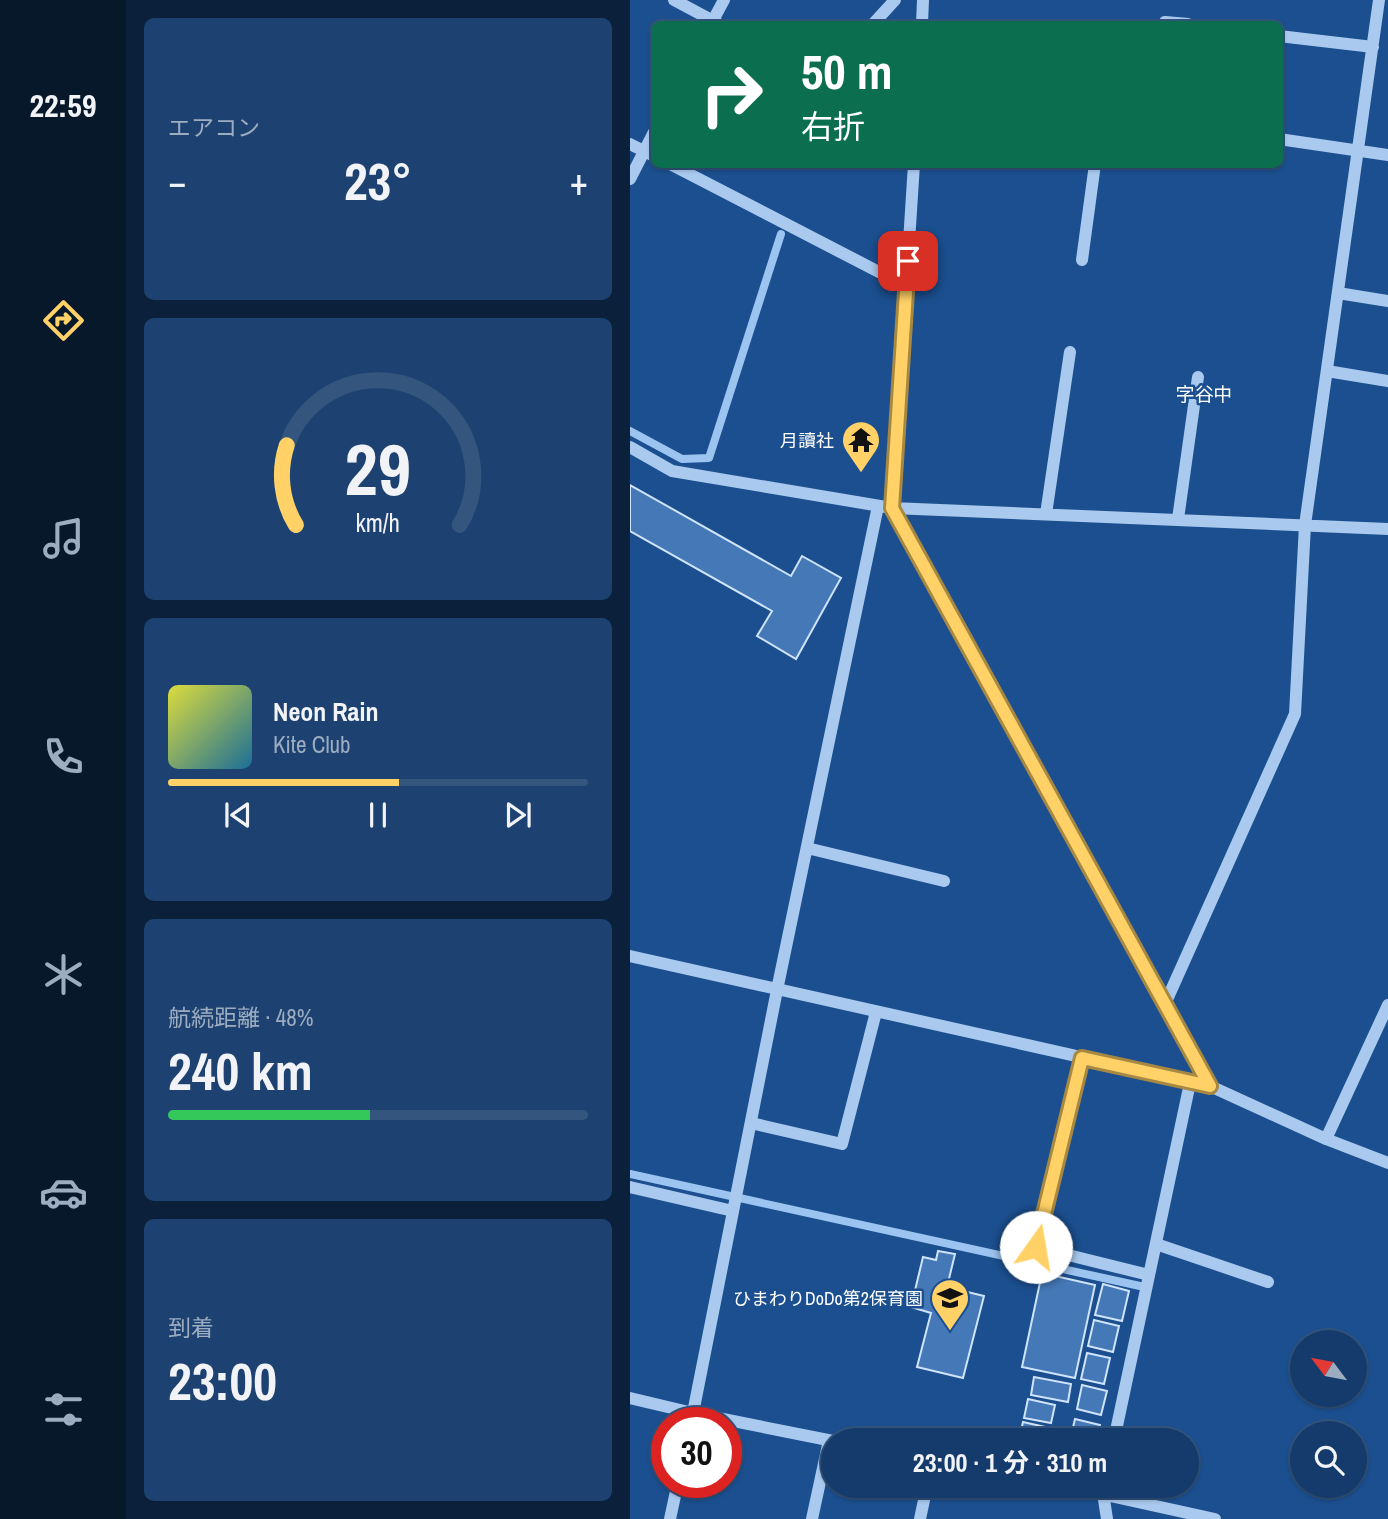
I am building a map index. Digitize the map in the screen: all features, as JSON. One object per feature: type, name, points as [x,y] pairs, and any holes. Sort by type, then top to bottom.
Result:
[{"type":"street","points":[[674,0],[711,21]]},
{"type":"street","points":[[715,21],[724,0]]},
{"type":"street","points":[[876,21],[895,0]]},
{"type":"street","points":[[922,21],[923,0]]},
{"type":"street","points":[[1165,1004],[1294,713],[1305,524],[1379,0]]},
{"type":"street","points":[[1283,36],[1373,47]]},
{"type":"street","points":[[1283,140],[1388,155]]},
{"type":"street","points":[[630,144],[650,154],[630,179]]},
{"type":"street","points":[[678,168],[906,286]]},
{"type":"street","points":[[914,168],[892,508],[1210,1086]]},
{"type":"street","points":[[1082,260],[1094,168]]},
{"type":"street","points":[[1338,293],[1388,301]]},
{"type":"street","points":[[1046,514],[1070,352]]},
{"type":"street","points":[[1327,371],[1388,381]]},
{"type":"street","points":[[1178,519],[1198,377]]},
{"type":"street","points":[[630,447],[673,471],[892,508],[1388,528]]},
{"type":"street","points":[[694,1407],[777,990],[878,506]]},
{"type":"street","points":[[807,848],[944,881]]},
{"type":"street","points":[[630,956],[1210,1086],[1326,1139],[1388,1163]]},
{"type":"street","points":[[1326,1139],[1388,1005]]},
{"type":"street","points":[[751,1122],[842,1144],[876,1012]]},
{"type":"street","points":[[1082,1058],[1036,1247],[1149,1275]]},
{"type":"street","points":[[1117,1428],[1191,1083]]},
{"type":"street","points":[[630,1186],[733,1212]]},
{"type":"street","points":[[1156,1244],[1268,1282]]},
{"type":"street","points":[[630,1398],[658,1407]]},
{"type":"street","points":[[742,1426],[821,1438]]},
{"type":"street","points":[[812,1519],[821,1482]]},
{"type":"street","points":[[670,1519],[675,1498]]},
{"type":"street","points":[[920,1519],[924,1498]]},
{"type":"street","points":[[1105,1498],[1107,1519]]},
{"type":"street","points":[[1135,1498],[1215,1519]]},
{"type":"building","points":[[630,485],[791,576],[802,556],[841,578],[796,659],[757,636],[772,611],[630,531]]},
{"type":"building","points":[[938,1251],[955,1254],[947,1287],[984,1296],[963,1378],[917,1367],[931,1313],[911,1307],[923,1257],[936,1260]]},
{"type":"building","points":[[1042,1273],[1095,1285],[1075,1378],[1022,1367]]},
{"type":"building","points":[[1103,1284],[1129,1291],[1122,1321],[1095,1315]]},
{"type":"building","points":[[1094,1320],[1119,1326],[1113,1352],[1088,1346]]},
{"type":"building","points":[[1087,1353],[1110,1358],[1104,1384],[1081,1379]]},
{"type":"building","points":[[1034,1377],[1071,1384],[1068,1402],[1031,1395]]},
{"type":"building","points":[[1082,1385],[1107,1391],[1101,1415],[1077,1409]]},
{"type":"building","points":[[1028,1399],[1055,1405],[1051,1423],[1024,1418]]},
{"type":"building","points":[[1075,1419],[1100,1425],[1099,1428],[1073,1428]]},
{"type":"building","points":[[1023,1422],[1050,1428],[1022,1428]]},
{"type":"waterway","points":[[630,431],[682,459],[709,458],[781,234]]},
{"type":"waterway","points":[[630,1174],[1140,1286]]},
{"type":"place","name":"月讀社","points":[[861,474]]},
{"type":"place","name":"ひまわりDoDo第2保育園","points":[[950,1332]]},
{"type":"district","name":"字谷中","points":[[1204,394]]},
{"type":"route","points":[[908,261],[892,508],[1210,1086],[1082,1058],[1036,1247]]}]
